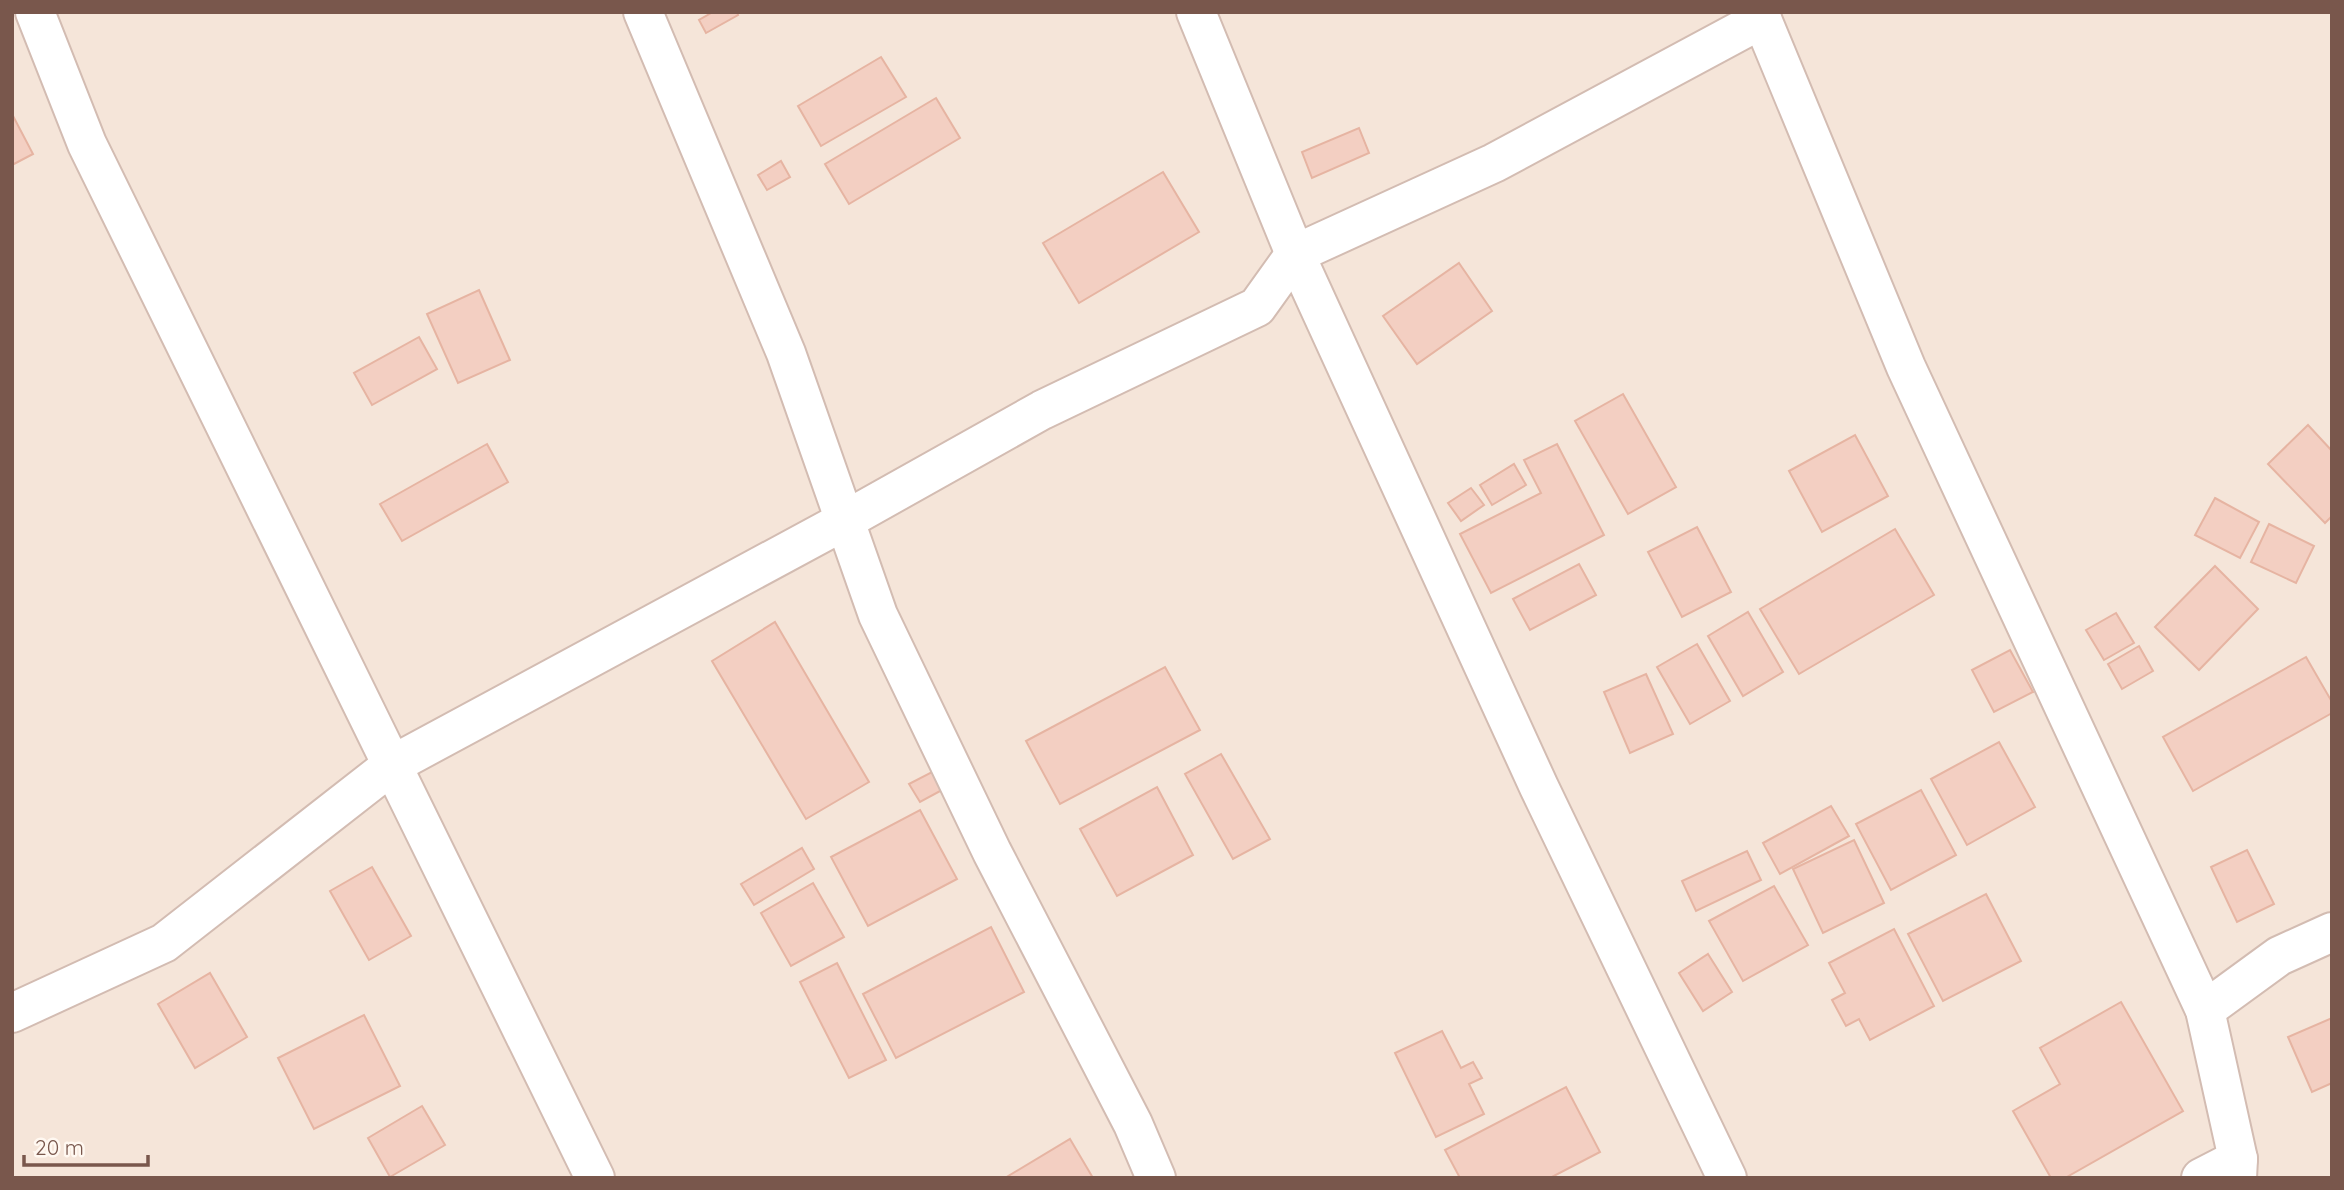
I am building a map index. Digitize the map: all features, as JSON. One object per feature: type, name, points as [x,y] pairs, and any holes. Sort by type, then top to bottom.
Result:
[{"type":"street","points":[[35,12],[87,144],[594,1178]]},
{"type":"street","points":[[643,12],[786,353],[878,615],[992,852],[1133,1124],[1156,1178]]},
{"type":"street","points":[[1196,12],[1295,254],[1539,787],[1727,1178]]},
{"type":"street","points":[[12,1013],[164,943],[392,765],[844,522],[1042,410],[1257,307],[1295,254],[1494,163],[1760,15],[1906,367],[2205,1010],[2237,1168],[2201,1178]]},
{"type":"street","points":[[2205,1010],[2279,956],[2332,932]]},
{"type":"shaded area","points":[[12,12],[2332,12],[2332,1178],[12,1178]]},
{"type":"building","points":[[713,12],[737,12],[738,15],[706,33],[699,20]]},
{"type":"building","points":[[881,57],[906,97],[821,146],[798,106]]},
{"type":"building","points":[[936,98],[960,138],[849,204],[825,164]]},
{"type":"building","points":[[12,114],[33,154],[12,165]]},
{"type":"building","points":[[1359,128],[1369,153],[1312,178],[1302,152]]},
{"type":"building","points":[[781,161],[790,177],[767,190],[758,175]]},
{"type":"building","points":[[1163,172],[1199,232],[1079,303],[1043,243]]},
{"type":"building","points":[[1459,263],[1492,311],[1417,364],[1383,316]]},
{"type":"building","points":[[479,290],[510,360],[458,383],[427,314]]},
{"type":"building","points":[[419,337],[437,369],[372,405],[354,373]]},
{"type":"building","points":[[1623,394],[1676,487],[1628,514],[1575,421]]},
{"type":"building","points":[[2308,425],[2332,451],[2332,516],[2325,523],[2268,464]]},
{"type":"building","points":[[1855,435],[1888,496],[1822,532],[1789,471]]},
{"type":"building","points":[[487,444],[508,482],[402,541],[380,504]]},
{"type":"building","points":[[1557,444],[1604,535],[1491,593],[1460,534],[1541,493],[1524,460]]},
{"type":"building","points":[[1514,464],[1526,485],[1492,505],[1480,485]]},
{"type":"building","points":[[1471,488],[1484,505],[1461,521],[1448,503]]},
{"type":"building","points":[[2215,498],[2259,522],[2240,558],[2195,535]]},
{"type":"building","points":[[2269,524],[2314,546],[2296,583],[2251,562]]},
{"type":"building","points":[[1697,527],[1731,592],[1682,617],[1648,552]]},
{"type":"building","points":[[1895,529],[1934,595],[1799,674],[1760,609]]},
{"type":"building","points":[[1579,564],[1596,595],[1530,630],[1513,599]]},
{"type":"building","points":[[2215,566],[2258,609],[2199,670],[2155,627]]},
{"type":"building","points":[[1748,612],[1783,672],[1743,696],[1708,636]]},
{"type":"building","points":[[2116,613],[2134,643],[2104,660],[2086,630]]},
{"type":"building","points":[[775,622],[869,782],[806,819],[712,661]]},
{"type":"building","points":[[1697,644],[1730,701],[1690,724],[1657,667]]},
{"type":"building","points":[[2139,646],[2153,671],[2122,689],[2108,664]]},
{"type":"building","points":[[2010,650],[2033,692],[1994,712],[1972,670]]},
{"type":"building","points":[[2306,657],[2332,702],[2332,713],[2193,791],[2163,737]]},
{"type":"building","points":[[1165,667],[1200,730],[1060,804],[1026,741]]},
{"type":"building","points":[[1646,674],[1673,734],[1630,753],[1604,692]]},
{"type":"building","points":[[1999,742],[2035,807],[1967,845],[1931,779]]},
{"type":"building","points":[[1221,754],[1270,839],[1233,859],[1185,774]]},
{"type":"building","points":[[932,772],[942,790],[920,802],[909,784]]},
{"type":"building","points":[[1157,787],[1193,855],[1117,896],[1080,829]]},
{"type":"building","points":[[1921,790],[1956,855],[1891,890],[1856,824]]},
{"type":"building","points":[[1831,806],[1849,836],[1780,874],[1763,843]]},
{"type":"building","points":[[920,810],[957,879],[868,926],[831,857]]},
{"type":"building","points":[[1854,840],[1884,903],[1823,933],[1793,869]]},
{"type":"building","points":[[802,848],[814,869],[754,905],[741,884]]},
{"type":"building","points":[[2247,850],[2274,904],[2237,922],[2211,867]]},
{"type":"building","points":[[1747,851],[1761,880],[1696,911],[1682,881]]},
{"type":"building","points":[[372,867],[411,936],[369,960],[330,891]]},
{"type":"building","points":[[813,883],[844,937],[791,966],[761,913]]},
{"type":"building","points":[[1774,886],[1808,945],[1743,981],[1709,921]]},
{"type":"building","points":[[1986,894],[2021,961],[1943,1001],[1908,934]]},
{"type":"building","points":[[991,927],[1024,992],[896,1058],[863,994]]},
{"type":"building","points":[[1894,929],[1934,1006],[1870,1040],[1859,1019],[1846,1026],[1832,1000],[1845,993],[1829,963]]},
{"type":"building","points":[[1708,954],[1732,992],[1703,1011],[1679,973]]},
{"type":"building","points":[[837,963],[886,1060],[849,1078],[800,982]]},
{"type":"building","points":[[210,973],[247,1037],[195,1068],[158,1004]]},
{"type":"building","points":[[2121,1002],[2183,1111],[2065,1178],[2051,1178],[2013,1111],[2060,1084],[2040,1048]]},
{"type":"building","points":[[364,1015],[400,1086],[314,1129],[278,1058]]},
{"type":"building","points":[[2332,1018],[2332,1083],[2312,1092],[2288,1037]]},
{"type":"building","points":[[1442,1031],[1461,1068],[1473,1062],[1482,1078],[1469,1084],[1484,1114],[1436,1137],[1395,1053]]},
{"type":"building","points":[[1566,1087],[1600,1152],[1550,1178],[1460,1178],[1445,1150]]},
{"type":"building","points":[[422,1106],[445,1145],[390,1177],[368,1138]]},
{"type":"building","points":[[1070,1139],[1093,1178],[1005,1178]]}]
